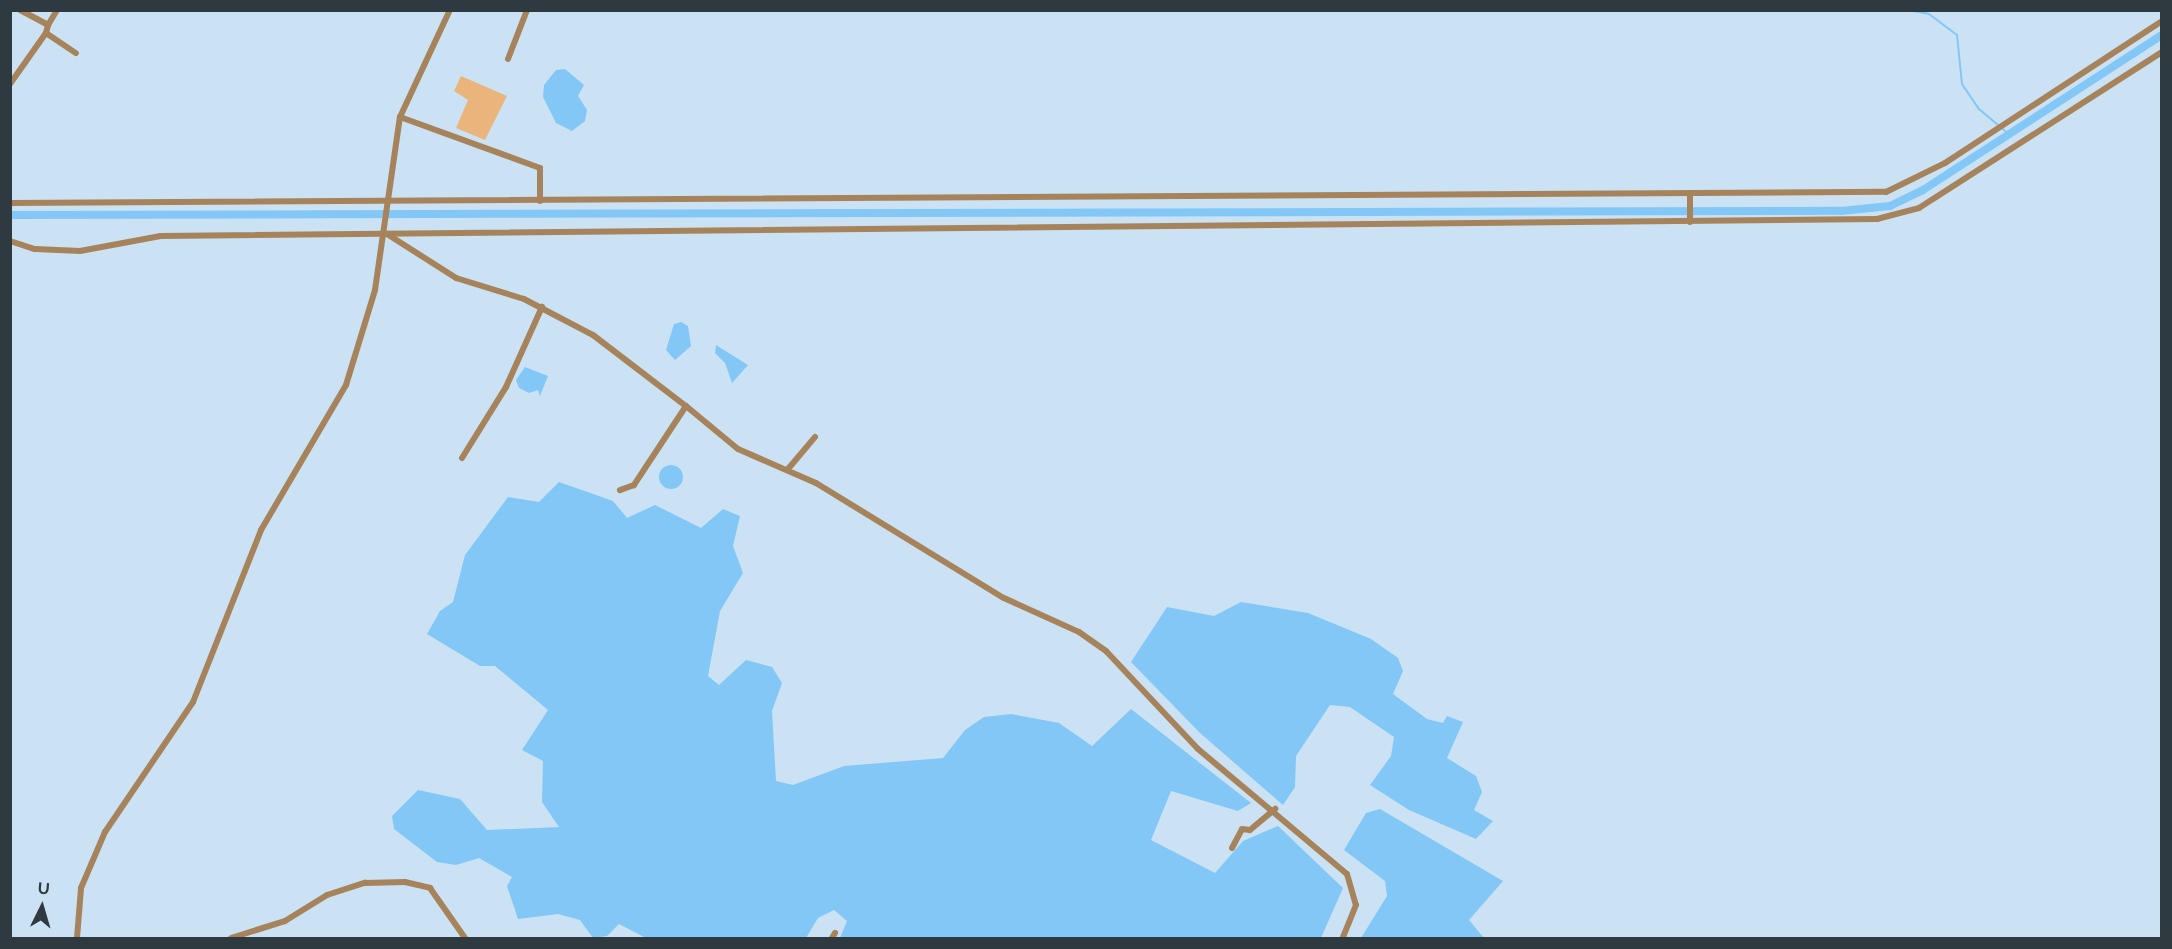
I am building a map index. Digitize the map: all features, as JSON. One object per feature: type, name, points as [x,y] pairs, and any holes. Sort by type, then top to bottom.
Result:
[{"type":"street","points":[[20,10],[48,25]]},
{"type":"street","points":[[10,84],[46,33],[57,10]]},
{"type":"street","points":[[77,939],[81,888],[105,832],[193,702],[261,530],[346,385],[375,290],[384,232],[385,205],[400,117],[450,10]]},
{"type":"street","points":[[508,59],[527,10]]},
{"type":"street","points":[[10,203],[385,205],[540,201],[1690,199],[1886,192],[1990,132],[2162,21]]},
{"type":"street","points":[[46,33],[76,53]]},
{"type":"street","points":[[10,241],[34,249],[80,251],[161,236],[1690,219],[1903,214],[2162,52]]},
{"type":"street","points":[[400,117],[540,168],[540,201]]},
{"type":"street","points":[[1690,199],[1690,219]]},
{"type":"street","points":[[384,232],[456,278],[542,307],[592,335],[686,406],[738,449],[788,469],[1004,598],[1079,632],[1106,651],[1216,765],[1275,809],[1354,884],[1356,905],[1343,939]]},
{"type":"street","points":[[462,458],[506,387],[542,307]]},
{"type":"street","points":[[620,490],[634,485],[686,406]]},
{"type":"street","points":[[788,469],[815,437]]},
{"type":"street","points":[[1232,848],[1242,829],[1250,830],[1275,809]]},
{"type":"street","points":[[231,939],[285,921],[327,895],[365,884],[405,882],[430,888],[465,939]]},
{"type":"shaded area","points":[[461,76],[507,96],[485,140],[456,128],[468,100],[454,91]]},
{"type":"water","points":[[565,69],[584,85],[578,96],[587,110],[585,121],[572,131],[556,123],[543,97],[544,85],[556,70]]},
{"type":"water","points":[[681,322],[688,326],[691,346],[675,360],[666,350],[674,324]]},
{"type":"water","points":[[716,345],[748,365],[732,383],[725,363],[715,353]]},
{"type":"water","points":[[525,367],[548,376],[540,396],[538,390],[529,393],[519,388],[516,380]]},
{"type":"water","points":[[671,465],[676,466],[682,472],[682,482],[676,488],[671,489],[666,488],[660,482],[659,477],[660,472],[666,466]]},
{"type":"water","points":[[559,482],[613,501],[627,518],[655,505],[701,528],[723,509],[740,516],[733,546],[743,573],[720,611],[708,676],[719,685],[746,660],[772,667],[782,683],[772,711],[776,781],[793,785],[844,766],[943,758],[965,730],[984,717],[1011,714],[1059,723],[1092,746],[1131,709],[1251,803],[1238,811],[1171,791],[1151,840],[1215,873],[1243,841],[1278,826],[1343,888],[1321,938],[840,938],[847,921],[834,910],[818,918],[806,938],[646,938],[619,924],[607,936],[593,938],[580,920],[558,914],[518,919],[507,886],[512,877],[479,858],[456,865],[437,862],[394,829],[392,816],[418,790],[460,799],[487,830],[559,827],[542,802],[543,761],[522,750],[548,710],[495,666],[480,666],[427,634],[440,611],[453,602],[465,555],[508,497],[539,502]]},
{"type":"water","points":[[1241,602],[1308,613],[1371,639],[1398,658],[1403,671],[1393,694],[1427,719],[1443,723],[1447,716],[1463,722],[1447,758],[1476,776],[1482,792],[1474,810],[1493,821],[1476,839],[1409,810],[1370,785],[1391,756],[1394,737],[1350,707],[1330,705],[1296,756],[1295,787],[1283,805],[1200,733],[1131,662],[1167,607],[1214,616]]},
{"type":"water","points":[[1380,809],[1503,881],[1469,920],[1484,938],[1361,938],[1387,896],[1385,881],[1344,850],[1366,813]]},
{"type":"waterway","points":[[1907,10],[1929,14],[1957,35],[1962,84],[1979,109],[2008,133]]},
{"type":"waterway","points":[[10,215],[1841,211],[1890,206],[1923,190],[2162,35]]}]
